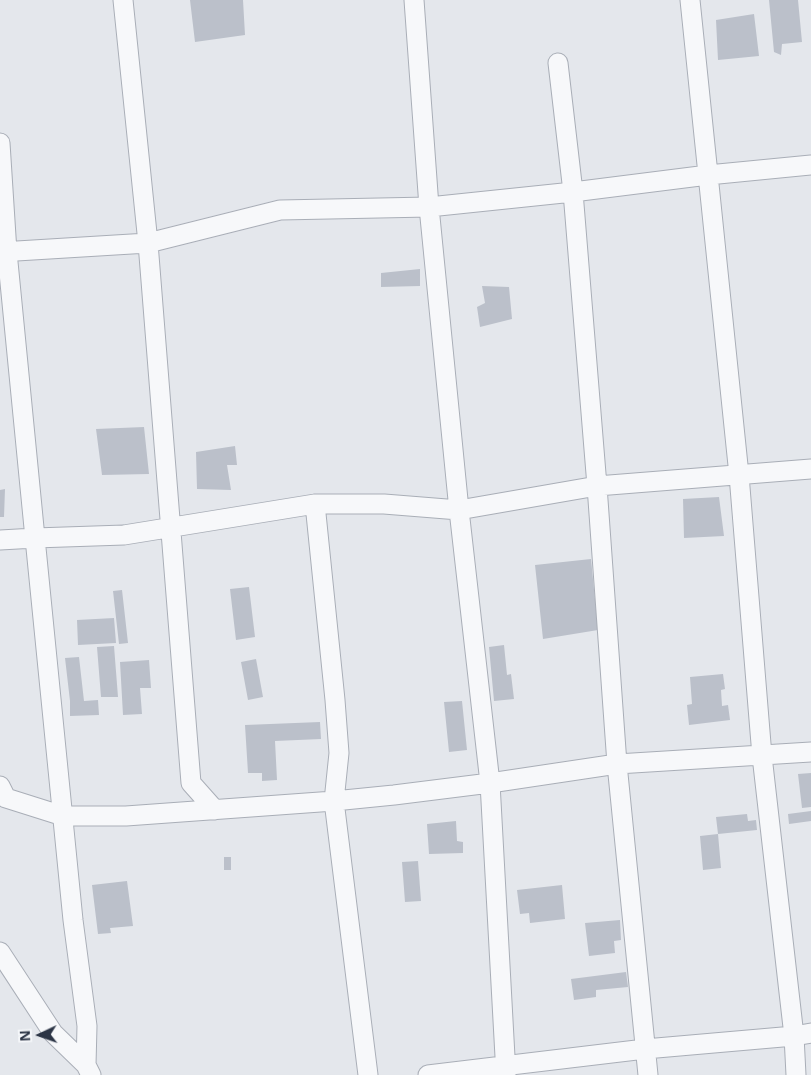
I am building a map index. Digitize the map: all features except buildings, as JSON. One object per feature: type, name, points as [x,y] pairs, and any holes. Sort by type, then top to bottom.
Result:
[{"type":"street","points":[[123,0],[148,243],[191,783],[215,810]]},
{"type":"street","points":[[414,0],[429,208],[459,510],[490,783],[506,1071]]},
{"type":"street","points":[[690,0],[739,475],[762,756],[802,1034],[796,1075]]},
{"type":"street","points":[[558,63],[573,192],[617,764],[648,1075]]},
{"type":"street","points":[[0,143],[3,252],[35,538],[73,920],[87,1026],[88,1070]]},
{"type":"street","points":[[3,252],[148,243],[280,210],[429,208],[708,175],[811,166]]},
{"type":"street","points":[[0,540],[124,535],[315,504],[384,504],[459,510],[597,486],[811,469]]},
{"type":"street","points":[[315,504],[339,753],[334,801],[368,1075]]},
{"type":"street","points":[[0,786],[6,798],[63,816],[126,816],[394,795],[617,764],[811,752]]},
{"type":"street","points":[[0,952],[54,1033],[88,1070]]},
{"type":"street","points":[[428,1075],[506,1071],[645,1049],[802,1034]]}]
